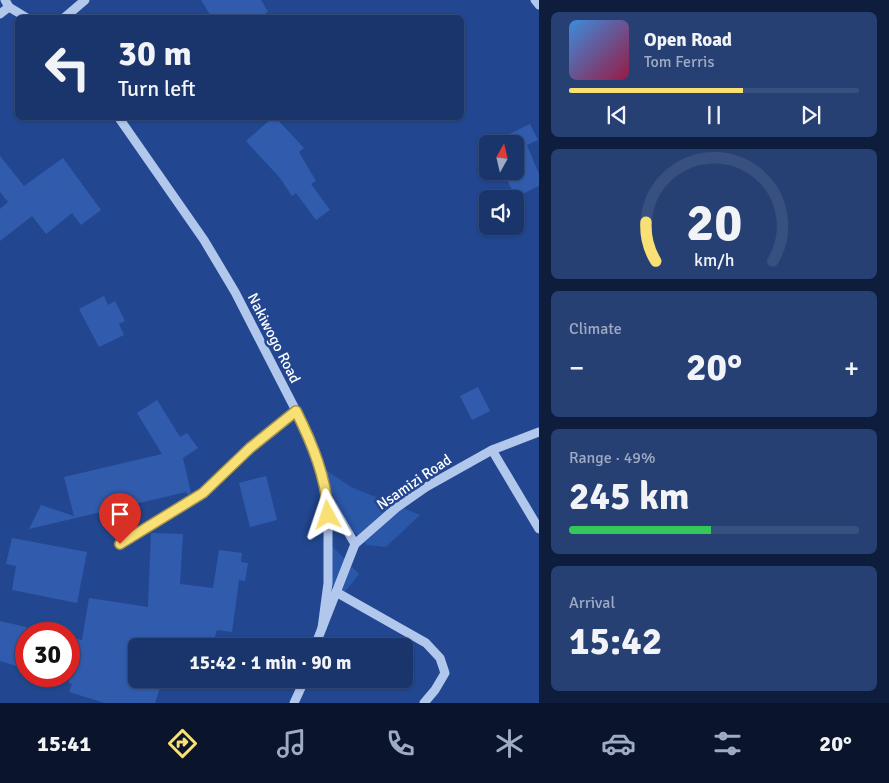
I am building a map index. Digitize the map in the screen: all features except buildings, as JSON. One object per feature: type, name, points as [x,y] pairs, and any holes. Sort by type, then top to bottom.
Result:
[{"type":"street","points":[[68,15],[85,0]]},
{"type":"street","points":[[535,0],[539,5]]},
{"type":"street","points":[[0,14],[7,4],[24,15]]},
{"type":"street","name":"Nakiwogo Road","points":[[120,120],[209,247],[235,292],[310,438],[328,498],[328,583],[322,628]]},
{"type":"street","points":[[120,544],[203,493],[250,448],[296,411]]},
{"type":"street","name":"Nsamizi Road","points":[[319,638],[355,544],[396,508],[426,487],[492,450],[539,432]]},
{"type":"street","points":[[492,450],[539,529]]},
{"type":"street","points":[[328,498],[355,544]]},
{"type":"street","points":[[336,592],[426,643],[440,658],[444,672],[435,690],[424,703]]},
{"type":"street","points":[[294,703],[301,688]]},
{"type":"shaded area","points":[[324,469],[351,487],[420,515],[386,547],[367,545],[340,517]]},
{"type":"shaded area","points":[[332,546],[359,574],[330,611]]},
{"type":"route","points":[[120,544],[203,493],[225,470],[296,411],[310,438],[328,498],[328,515]]}]
